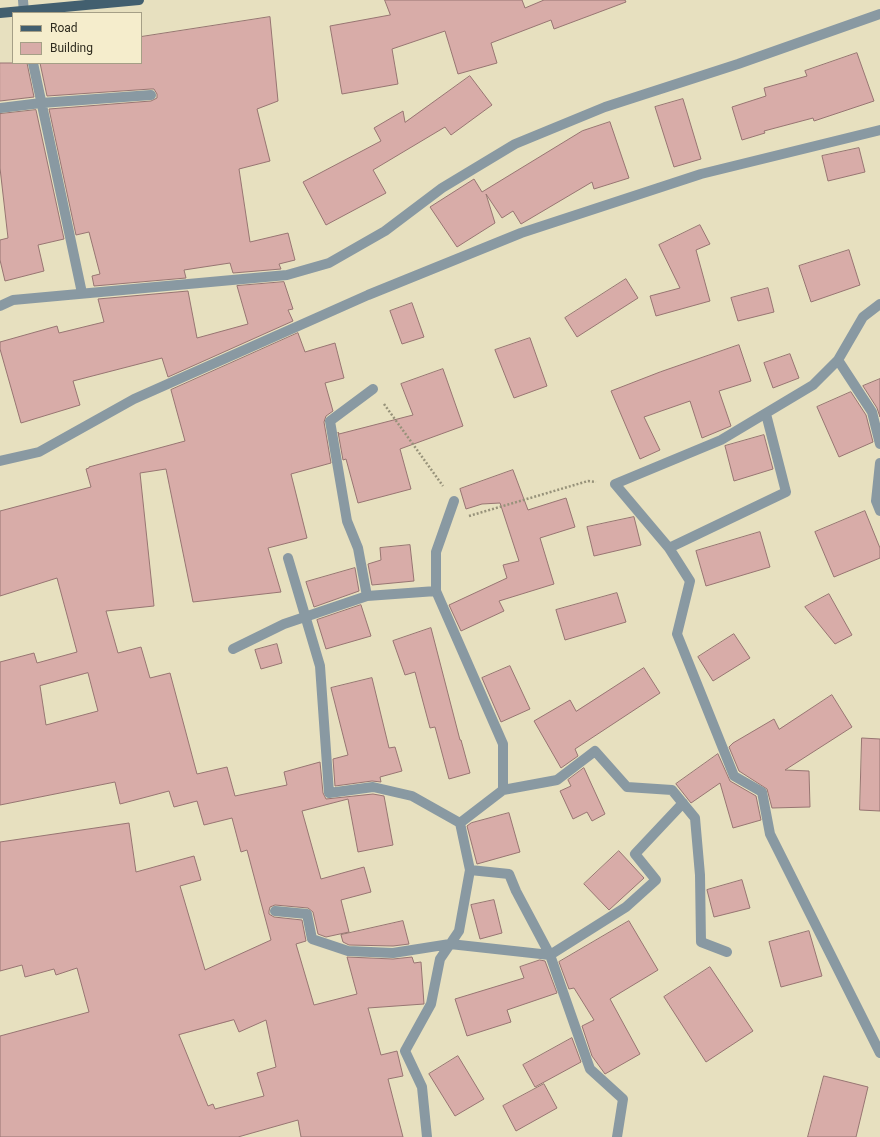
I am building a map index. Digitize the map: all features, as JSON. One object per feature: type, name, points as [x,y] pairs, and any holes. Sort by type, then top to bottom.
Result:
[{"type":"main road","points":[[24,12],[139,0]]},
{"type":"main road","points":[[0,13],[12,12]]},
{"type":"street","points":[[23,0],[24,12]]},
{"type":"street","points":[[0,306],[13,300],[287,275],[329,263],[385,231],[442,188],[515,144],[604,107],[738,64],[880,14]]},
{"type":"street","points":[[33,64],[82,294]]},
{"type":"street","points":[[0,108],[41,103],[151,95]]},
{"type":"street","points":[[0,461],[39,452],[134,399],[368,295],[521,233],[702,174],[880,130]]},
{"type":"street","points":[[880,304],[863,317],[838,360],[813,385],[721,440],[615,484],[669,548],[690,581],[677,634],[734,776],[762,792],[770,834],[880,1053]]},
{"type":"street","points":[[838,360],[872,412],[880,444]]},
{"type":"street","points":[[367,596],[358,548],[347,521],[330,421],[373,389]]},
{"type":"street","points":[[669,548],[786,492],[766,414]]},
{"type":"street","points":[[880,463],[876,500],[880,512]]},
{"type":"street","points":[[454,501],[436,552],[436,591],[503,744],[503,790]]},
{"type":"street","points":[[288,558],[304,617],[320,666],[329,793],[373,787],[412,796],[460,823],[470,870],[459,931],[440,959],[431,1004],[405,1051],[422,1087],[427,1137]]},
{"type":"street","points":[[232,649],[284,624],[367,596],[436,591]]},
{"type":"street","points":[[460,823],[503,790],[557,780],[595,750],[627,787],[672,790],[695,818],[700,875],[701,942],[728,952]]},
{"type":"street","points":[[275,911],[307,914],[312,939],[348,951],[393,953],[450,944],[550,955],[626,907],[656,880],[635,854],[683,803]]},
{"type":"street","points":[[470,870],[508,874],[550,955],[590,1069],[623,1099],[617,1137]]},
{"type":"path","points":[[373,389],[466,516],[588,481],[615,484]]},
{"type":"building","points":[[385,0],[522,0],[525,8],[544,0],[625,0],[626,2],[554,29],[551,20],[491,43],[497,63],[458,74],[445,31],[392,49],[398,84],[342,94],[330,26],[390,15]]},
{"type":"building","points":[[270,17],[278,101],[257,109],[270,161],[239,169],[250,242],[288,233],[295,260],[279,264],[281,269],[233,273],[230,263],[184,270],[186,278],[94,286],[92,276],[100,274],[89,232],[76,235],[49,109],[151,101],[157,98],[157,94],[154,89],[151,89],[47,96],[40,64],[142,64],[142,37]]},
{"type":"building","points":[[857,53],[874,101],[814,121],[813,118],[764,131],[765,133],[742,140],[732,107],[766,96],[764,88],[807,76],[805,71]]},
{"type":"building","points":[[0,63],[27,64],[34,97],[0,101]]},
{"type":"building","points":[[470,76],[492,105],[451,135],[445,127],[373,170],[386,193],[326,225],[303,182],[381,141],[374,128],[403,111],[405,122]]},
{"type":"building","points":[[683,99],[701,159],[674,167],[655,107]]},
{"type":"building","points":[[36,110],[64,239],[38,245],[44,271],[5,281],[0,260],[0,240],[8,238],[0,168],[0,114]]},
{"type":"building","points":[[610,122],[629,178],[594,189],[592,182],[521,224],[513,211],[502,218],[486,194],[495,223],[457,247],[430,207],[474,179],[482,192],[582,131]]},
{"type":"building","points":[[859,148],[865,172],[828,181],[822,156]]},
{"type":"building","points":[[700,225],[710,244],[696,250],[710,301],[656,316],[650,296],[680,288],[659,245]]},
{"type":"building","points":[[849,250],[860,285],[811,302],[799,266]]},
{"type":"building","points":[[626,279],[638,298],[577,337],[565,318]]},
{"type":"building","points":[[284,282],[293,309],[288,310],[293,321],[168,377],[162,358],[73,381],[80,405],[21,423],[0,349],[0,342],[57,326],[59,333],[104,322],[98,299],[188,291],[197,338],[248,324],[237,286]]},
{"type":"building","points":[[768,288],[774,312],[738,321],[731,298]]},
{"type":"building","points":[[412,303],[424,337],[402,344],[390,311]]},
{"type":"building","points":[[298,333],[305,352],[335,343],[344,378],[325,383],[333,411],[326,416],[324,422],[331,463],[291,474],[307,538],[268,548],[281,592],[193,602],[166,469],[140,473],[154,606],[106,611],[118,653],[141,647],[150,678],[170,673],[197,774],[227,767],[235,796],[287,785],[284,772],[320,762],[323,793],[326,799],[373,794],[384,796],[393,845],[358,852],[348,799],[302,811],[321,879],[364,867],[371,892],[341,900],[349,932],[326,937],[318,934],[313,912],[308,908],[275,905],[270,907],[269,914],[274,917],[302,920],[306,941],[296,944],[314,1005],[357,994],[347,957],[393,959],[412,957],[414,963],[421,962],[424,1004],[368,1008],[381,1055],[397,1051],[403,1076],[388,1079],[403,1137],[301,1137],[298,1120],[238,1137],[0,1137],[0,1036],[89,1012],[77,968],[56,975],[54,969],[25,977],[22,965],[0,971],[0,842],[129,823],[136,872],[194,856],[201,880],[180,886],[205,970],[271,940],[247,850],[241,852],[232,818],[204,825],[197,801],[174,807],[169,791],[120,804],[115,782],[0,805],[0,662],[34,653],[37,663],[77,652],[57,578],[0,596],[0,511],[91,487],[86,469],[89,467],[185,441],[171,390]],"holes":[[[88,673],[98,711],[46,725],[40,686]],[[234,1020],[239,1032],[266,1020],[276,1067],[257,1073],[264,1096],[215,1109],[213,1104],[208,1106],[179,1035]]]},
{"type":"building","points":[[530,338],[547,386],[514,398],[495,350]]},
{"type":"building","points":[[739,345],[751,381],[719,391],[731,426],[702,438],[690,401],[644,417],[660,450],[640,459],[611,391],[660,372]]},
{"type":"building","points":[[790,354],[799,378],[773,388],[764,363]]},
{"type":"building","points":[[443,369],[463,426],[400,449],[411,489],[358,503],[346,459],[343,460],[338,432],[339,434],[413,415],[401,384]]},
{"type":"building","points":[[880,379],[880,417],[877,408],[863,386]]},
{"type":"building","points":[[851,392],[866,415],[873,442],[839,457],[817,407]]},
{"type":"building","points":[[764,435],[773,469],[734,481],[725,446]]},
{"type":"building","points":[[513,470],[528,510],[566,498],[575,527],[540,538],[554,584],[499,601],[504,611],[461,631],[449,605],[507,578],[503,565],[519,561],[500,503],[482,504],[466,509],[460,489]]},
{"type":"building","points":[[865,511],[880,548],[880,558],[834,577],[815,532]]},
{"type":"building","points":[[634,517],[641,545],[594,556],[587,527]]},
{"type":"building","points":[[760,532],[770,567],[706,586],[696,551]]},
{"type":"building","points":[[410,545],[414,581],[372,585],[368,564],[381,560],[380,548]]},
{"type":"building","points":[[355,568],[359,591],[314,607],[306,582]]},
{"type":"building","points":[[617,593],[626,622],[565,640],[556,610]]},
{"type":"building","points":[[829,594],[852,635],[835,644],[805,607]]},
{"type":"building","points":[[361,605],[371,636],[326,649],[317,620]]},
{"type":"building","points":[[431,628],[470,773],[449,779],[435,727],[430,728],[415,672],[405,675],[393,641]]},
{"type":"building","points":[[734,634],[750,658],[713,681],[698,657]]},
{"type":"building","points":[[277,644],[282,663],[261,669],[255,650]]},
{"type":"building","points":[[510,666],[530,709],[501,722],[482,678]]},
{"type":"building","points":[[644,668],[660,693],[575,749],[578,756],[561,768],[534,721],[570,700],[576,711]]},
{"type":"building","points":[[372,678],[389,748],[395,747],[402,771],[380,777],[381,782],[372,781],[335,786],[333,759],[348,755],[331,688]]},
{"type":"building","points":[[832,695],[852,727],[785,770],[809,771],[810,807],[772,808],[767,789],[739,771],[729,747],[733,743],[774,719],[779,729]]},
{"type":"building","points":[[862,738],[880,739],[880,811],[860,810]]},
{"type":"building","points":[[718,754],[730,781],[756,796],[761,820],[733,828],[720,783],[691,803],[676,784]]},
{"type":"building","points":[[584,768],[605,814],[592,821],[587,812],[573,819],[560,791],[571,786],[568,780]]},
{"type":"building","points":[[509,813],[520,852],[477,864],[467,826],[471,823]]},
{"type":"building","points":[[619,851],[644,878],[609,910],[584,884]]},
{"type":"building","points":[[742,880],[750,908],[714,917],[707,890]]},
{"type":"building","points":[[494,900],[502,933],[480,939],[471,905]]},
{"type":"building","points":[[403,921],[409,944],[393,946],[349,945],[343,942],[341,935]]},
{"type":"building","points":[[629,921],[658,970],[610,999],[640,1054],[605,1074],[592,1056],[582,1026],[594,1020],[574,988],[569,989],[559,962]]},
{"type":"building","points":[[809,931],[822,976],[781,987],[769,942]]},
{"type":"building","points":[[540,960],[545,961],[557,993],[507,1010],[511,1022],[467,1036],[455,999],[524,978],[520,967]]},
{"type":"building","points":[[710,967],[753,1031],[706,1062],[664,997]]},
{"type":"building","points":[[572,1038],[581,1062],[535,1087],[523,1065]]},
{"type":"building","points":[[458,1056],[484,1099],[455,1116],[429,1074]]},
{"type":"building","points":[[824,1076],[868,1087],[856,1137],[808,1137]]},
{"type":"building","points":[[544,1084],[557,1108],[516,1131],[503,1106]]}]
